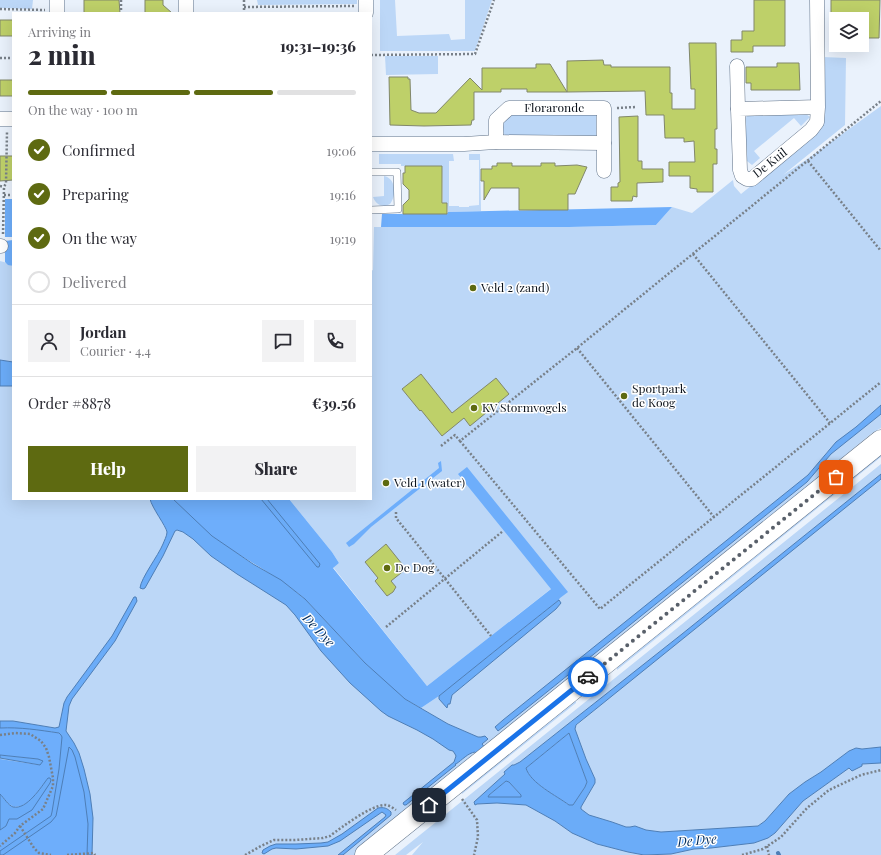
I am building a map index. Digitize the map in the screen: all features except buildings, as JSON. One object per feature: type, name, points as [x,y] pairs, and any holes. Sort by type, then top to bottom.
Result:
[{"type":"main road","points":[[366,855],[881,441]]},
{"type":"street","points":[[186,0],[186,12]]},
{"type":"street","name":"De Kuil","points":[[737,66],[740,170],[742,176],[747,179],[752,179],[812,130],[817,122],[817,0]]},
{"type":"street","points":[[738,109],[818,107]]},
{"type":"street","name":"Floraronde","points":[[496,142],[496,120],[509,108],[604,108]]},
{"type":"street","points":[[604,108],[604,171]]},
{"type":"street","points":[[372,144],[464,144],[496,142],[604,143]]},
{"type":"lane","points":[[372,172],[396,172],[398,209],[372,210]]},
{"type":"path","points":[[121,0],[121,12]]},
{"type":"path","points":[[244,0],[244,12]]},
{"type":"path","points":[[372,55],[475,54],[494,0]]},
{"type":"path","points":[[244,7],[363,6]]},
{"type":"path","points":[[0,9],[57,8]]},
{"type":"path","points":[[0,58],[12,58]]},
{"type":"path","points":[[460,441],[881,101]]},
{"type":"path","points":[[604,108],[636,107]]},
{"type":"path","points":[[1,243],[4,187],[6,183],[7,119]]},
{"type":"path","points":[[808,161],[881,251]]},
{"type":"path","points":[[0,186],[4,187]]},
{"type":"path","points":[[4,195],[12,195]]},
{"type":"path","points":[[692,254],[830,423]]},
{"type":"path","points":[[577,348],[714,517]]},
{"type":"path","points":[[441,446],[455,435],[600,609],[881,382]]},
{"type":"path","points":[[396,512],[396,518],[491,636]]},
{"type":"path","points":[[386,627],[503,531]]},
{"type":"path","points":[[0,735],[15,733],[30,734],[41,741],[49,756],[53,778],[53,786],[43,809],[20,826],[15,833],[0,846]]},
{"type":"path","points":[[742,855],[763,849],[780,837],[807,808],[829,790],[861,774],[881,770]]},
{"type":"path","points":[[452,787],[477,820],[478,837],[474,855]]},
{"type":"path","points":[[245,855],[274,840],[295,840],[330,836],[370,809],[387,804],[396,810],[407,823]]},
{"type":"path","points":[[20,826],[28,840],[39,853],[51,855]]},
{"type":"path","points":[[767,846],[769,855]]},
{"type":"path","points":[[67,855],[94,854]]},
{"type":"shaded area","points":[[0,0],[33,0],[32,9],[0,8]]},
{"type":"shaded area","points":[[257,0],[357,0],[357,4],[258,5]]},
{"type":"shaded area","points":[[380,0],[395,0],[397,36],[449,34],[451,40],[465,39],[465,0],[492,0],[475,51],[380,51]]},
{"type":"shaded area","points":[[385,56],[438,56],[438,74],[386,75]]},
{"type":"shaded area","name":"Sportpark de Koog","points":[[823,57],[846,58],[845,125],[783,175],[881,106],[881,405],[827,452],[808,475],[495,727],[542,696],[807,482],[831,454],[881,414],[881,428],[872,433],[487,750],[482,744],[481,737],[448,724],[421,708],[439,696],[450,704],[452,695],[561,603],[559,600],[560,598],[552,588],[427,686],[333,567],[339,563],[332,552],[290,500],[372,500],[372,270],[374,227],[569,227],[656,225],[672,207],[692,213],[733,180],[734,186],[741,194],[816,133]]},
{"type":"shaded area","points":[[806,114],[810,117],[801,126],[794,118],[754,151],[760,158],[752,165],[747,161],[745,119],[748,115]]},
{"type":"shaded area","points":[[512,115],[596,115],[596,139],[511,139],[504,134],[503,127],[505,120]]},
{"type":"shaded area","points":[[379,154],[453,154],[454,161],[449,161],[449,206],[469,207],[479,205],[479,160],[469,160],[469,154],[480,154],[481,211],[448,212],[447,203],[443,203],[442,166],[401,166],[401,164],[379,164]]},
{"type":"shaded area","points":[[384,176],[388,177],[393,184],[394,197],[390,204],[382,206],[374,200],[373,197],[384,196]]},
{"type":"shaded area","points":[[5,199],[12,199],[12,237],[5,237]]},
{"type":"shaded area","points":[[672,207],[656,225],[569,227],[381,227],[382,214],[447,214],[448,212]]},
{"type":"shaded area","points":[[12,240],[12,266],[8,265],[5,262],[5,241]]},
{"type":"shaded area","points":[[0,261],[12,266],[12,362],[0,360]]},
{"type":"shaded area","points":[[0,386],[12,386],[12,500],[150,500],[153,508],[167,532],[177,523],[308,610],[460,752],[456,764],[468,754],[475,752],[478,755],[356,855],[0,855],[0,725],[59,730],[13,721],[0,721]]},
{"type":"shaded area","points":[[881,450],[881,457],[617,670],[617,668],[631,652]]},
{"type":"shaded area","points":[[441,461],[442,471],[371,527],[349,547],[346,543],[439,468],[438,463]]},
{"type":"shaded area","points":[[881,464],[881,474],[520,762],[512,765],[504,772],[505,774],[474,802],[475,805],[497,803],[526,805],[555,821],[572,833],[597,844],[644,855],[412,855],[423,842],[406,855],[395,855]]},
{"type":"shaded area","points":[[467,467],[568,592],[442,694],[421,708],[405,699],[389,686],[365,663],[305,599],[283,582],[213,537],[174,500],[290,500],[332,552],[339,563],[333,568],[427,686],[551,589],[458,474]]},
{"type":"shaded area","points":[[881,479],[881,747],[862,749],[856,748],[849,751],[789,794],[765,821],[758,826],[661,832],[646,830],[635,826],[626,827],[589,815],[581,809],[595,783],[595,779],[575,729],[576,726],[618,690]]},
{"type":"shaded area","points":[[576,701],[576,703],[462,794],[460,789]]},
{"type":"shaded area","points":[[15,727],[63,734],[77,755],[90,810],[88,855],[0,855],[0,830],[6,826],[9,819],[17,819],[48,778],[30,801],[21,806],[14,807],[9,804],[0,794],[0,759],[39,765],[38,759],[0,755],[0,728]]},
{"type":"shaded area","points":[[569,733],[587,782],[573,805],[569,805],[544,789],[533,779],[526,768]]},
{"type":"shaded area","points":[[881,763],[881,855],[655,855],[671,854],[694,849],[754,843],[768,838],[775,833],[803,801],[849,768],[861,764]]},
{"type":"shaded area","points":[[506,781],[509,782],[522,797],[488,797],[489,795]]},
{"type":"water","points":[[0,360],[12,362],[12,386],[0,386]]},
{"type":"water","points":[[881,405],[881,414],[831,454],[807,482],[498,731],[495,727],[503,720],[808,475],[836,442]]},
{"type":"water","name":"De Dye","points":[[881,474],[881,479],[576,725],[575,729],[595,779],[595,783],[581,809],[589,815],[626,827],[635,826],[646,830],[661,832],[758,826],[765,821],[789,794],[849,751],[856,748],[862,749],[881,747],[881,763],[862,764],[862,766],[852,771],[849,768],[803,801],[775,833],[768,838],[754,843],[694,849],[671,854],[644,855],[597,844],[572,833],[555,821],[526,805],[497,803],[475,805],[474,802],[505,774],[504,772],[512,765],[520,762]],"holes":[[[569,733],[587,782],[573,805],[569,805],[544,789],[533,779],[526,768]],[[506,781],[509,782],[521,795],[521,797],[488,797]]]},
{"type":"water","name":"De Dye","points":[[150,500],[174,500],[212,536],[253,564],[281,580],[305,599],[365,663],[405,699],[448,724],[478,737],[485,736],[488,739],[482,744],[486,749],[478,755],[475,752],[467,755],[406,805],[404,805],[403,803],[454,762],[456,756],[453,751],[381,711],[350,683],[321,651],[286,605],[211,556],[183,532],[177,530],[175,531],[145,588],[140,588],[143,579],[161,549],[167,534],[166,529]]},
{"type":"water","points":[[262,500],[268,500],[320,564],[319,567],[317,567]]},
{"type":"water","points":[[134,597],[136,597],[137,601],[115,641],[72,699],[69,706],[66,731],[79,753],[90,794],[93,818],[92,855],[87,855],[88,824],[84,792],[75,757],[69,747],[56,816],[51,822],[3,855],[0,855],[0,851],[51,816],[59,769],[62,737],[59,733],[22,728],[0,728],[0,721],[13,721],[55,728],[59,727],[64,703],[67,697],[112,636]]},
{"type":"water","points":[[559,600],[561,603],[556,609],[452,695],[450,704],[448,704],[447,708],[439,699],[439,696]]},
{"type":"water","points":[[0,755],[38,759],[43,761],[40,765],[0,758]]},
{"type":"water","points":[[48,778],[51,780],[50,783],[32,810],[17,819],[9,819],[6,826],[0,830],[0,794],[11,806],[18,807],[28,802],[38,792]]},
{"type":"water","points":[[378,808],[387,809],[391,812],[391,815],[343,855],[338,855],[386,815],[382,812],[340,841],[328,846],[296,849],[276,848],[264,854],[262,853],[263,850],[276,844],[328,842],[342,834]]},
{"type":"way so far","points":[[588,677],[836,477]]},
{"type":"place","name":"Veld 2 (zand)","points":[[473,288]]},
{"type":"place","name":"Sportpark de Koog","points":[[624,396]]},
{"type":"place","name":"KV Stormvogels","points":[[474,408]]},
{"type":"place","name":"Veld 1 (water)","points":[[386,483]]},
{"type":"place","name":"De Dog","points":[[387,568]]},
{"type":"route","points":[[429,805],[588,677]]}]
